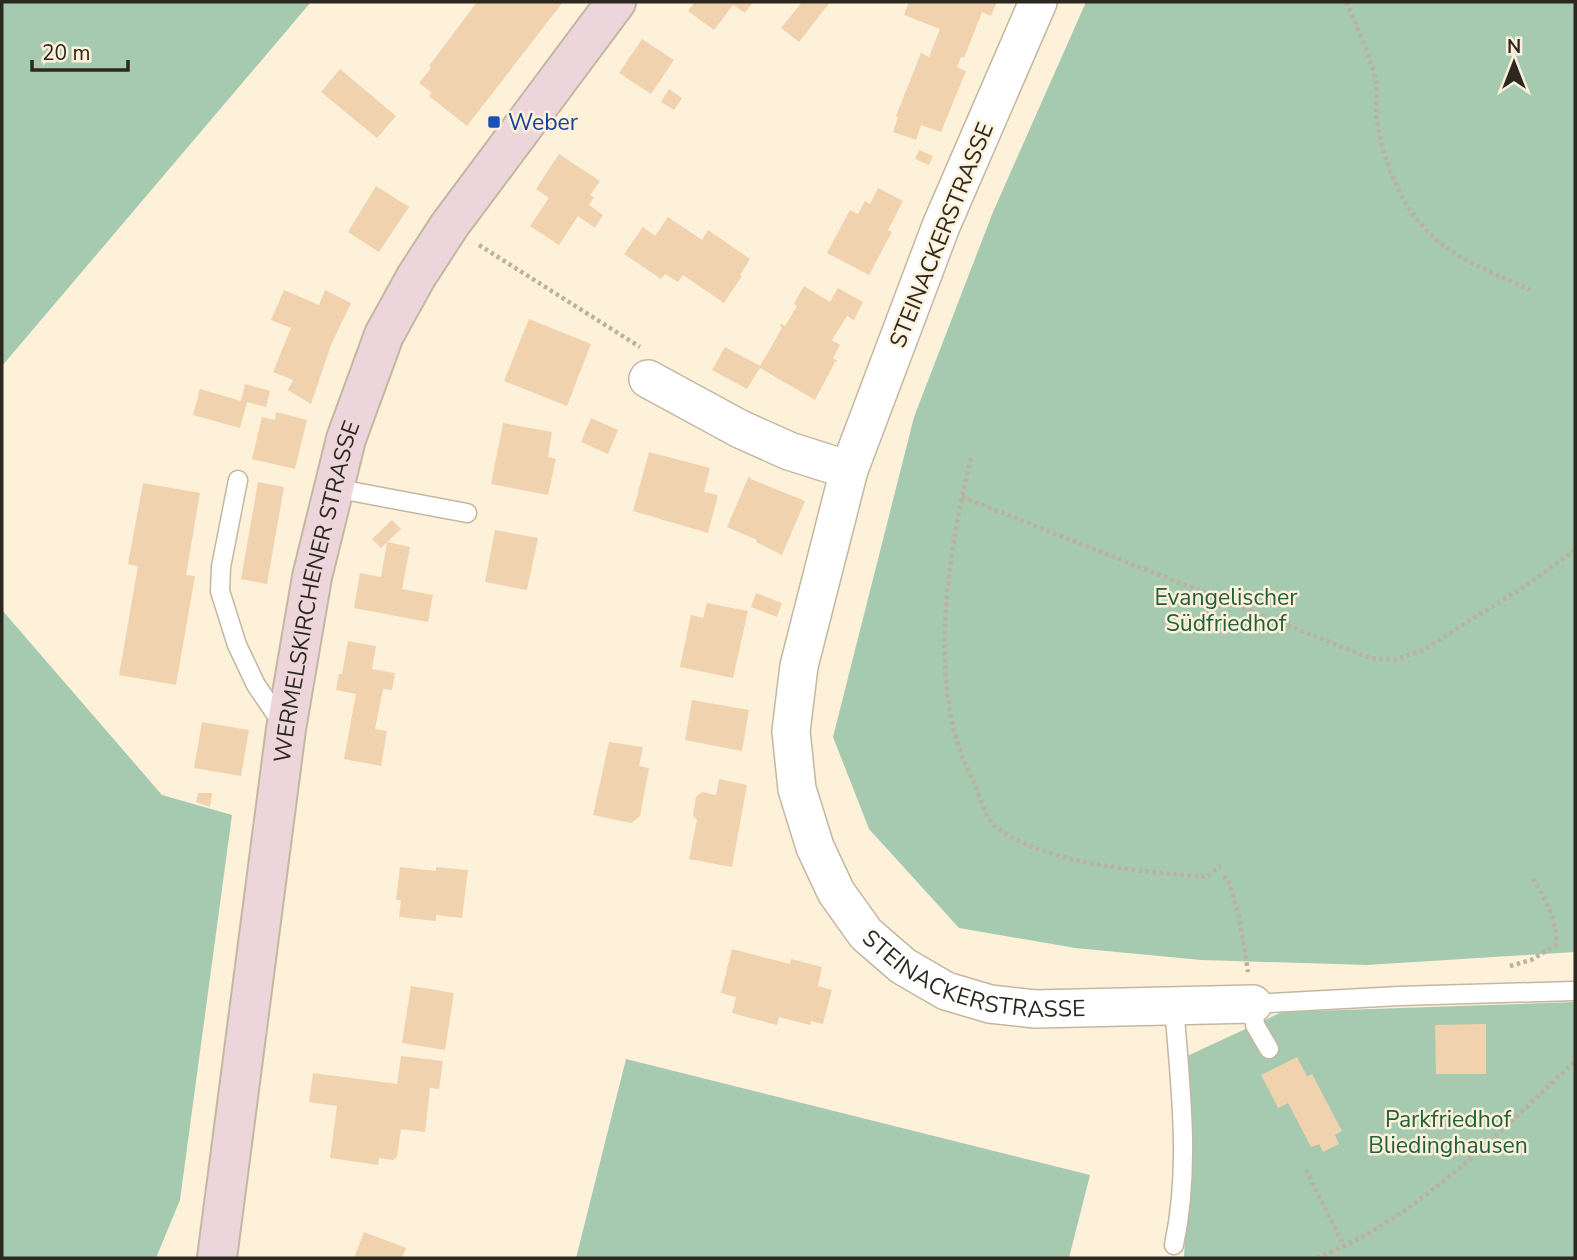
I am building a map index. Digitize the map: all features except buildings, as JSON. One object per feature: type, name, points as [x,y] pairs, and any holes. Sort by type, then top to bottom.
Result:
[{"type":"main road","name":"WERMELSKIRCHENER STRASSE","points":[[217,1258],[286,729],[312,577],[346,439],[384,335],[416,277],[456,215],[616,2]]},
{"type":"street","name":"STEINACKERSTRASSE","points":[[1038,2],[941,226],[849,470],[799,666],[791,731],[797,789],[815,847],[836,892],[866,934],[903,966],[946,991],[990,1004],[1035,1009],[1252,1004]]},
{"type":"street","points":[[648,379],[740,429],[789,451],[849,470]]},
{"type":"lane","points":[[238,480],[221,566],[220,591],[237,645],[257,685],[286,729]]},
{"type":"lane","points":[[334,488],[467,513]]},
{"type":"lane","name":"STEINACKERSTRASSE","points":[[1252,1004],[1573,991]]},
{"type":"lane","points":[[1252,1004],[1255,1025],[1269,1049]]},
{"type":"lane","points":[[1174,1006],[1185,1154],[1174,1245]]},
{"type":"path","points":[[1346,2],[1376,82],[1377,117],[1383,149],[1399,190],[1416,222],[1441,244],[1480,267],[1530,290]]},
{"type":"path","points":[[485,249],[622,336]]},
{"type":"path","points":[[971,458],[956,521],[945,612],[947,691],[954,730],[964,761],[994,826],[1053,855],[1137,870],[1206,877],[1221,866]]},
{"type":"path","points":[[962,496],[1370,658],[1395,660],[1423,650],[1525,586],[1575,550]]},
{"type":"path","points":[[1223,877],[1228,879],[1239,916],[1252,1004]]},
{"type":"path","points":[[1502,968],[1531,960],[1556,945],[1557,930],[1551,911],[1533,878]]},
{"type":"path","points":[[1317,1258],[1374,1231],[1464,1166],[1575,1060]]},
{"type":"path","points":[[1306,1170],[1344,1246]]},
{"type":"green space","points":[[2,2],[311,2],[2,366]]},
{"type":"green space","name":"Evangelischer Südfriedhof","points":[[1086,2],[1575,2],[1575,952],[1367,965],[1201,960],[1075,948],[959,928],[869,829],[833,737],[914,417],[993,212]]},
{"type":"green space","points":[[2,610],[162,795],[232,815],[180,1200],[156,1258],[2,1258]]},
{"type":"green space","name":"Parkfriedhof Bliedinghausen","points":[[1575,1002],[1575,1258],[1184,1258],[1189,1154],[1187,1056],[1282,1012]]},
{"type":"green space","points":[[626,1059],[1090,1175],[1069,1258],[576,1258]]},
{"type":"place","name":"Weber","points":[[494,122]]}]
